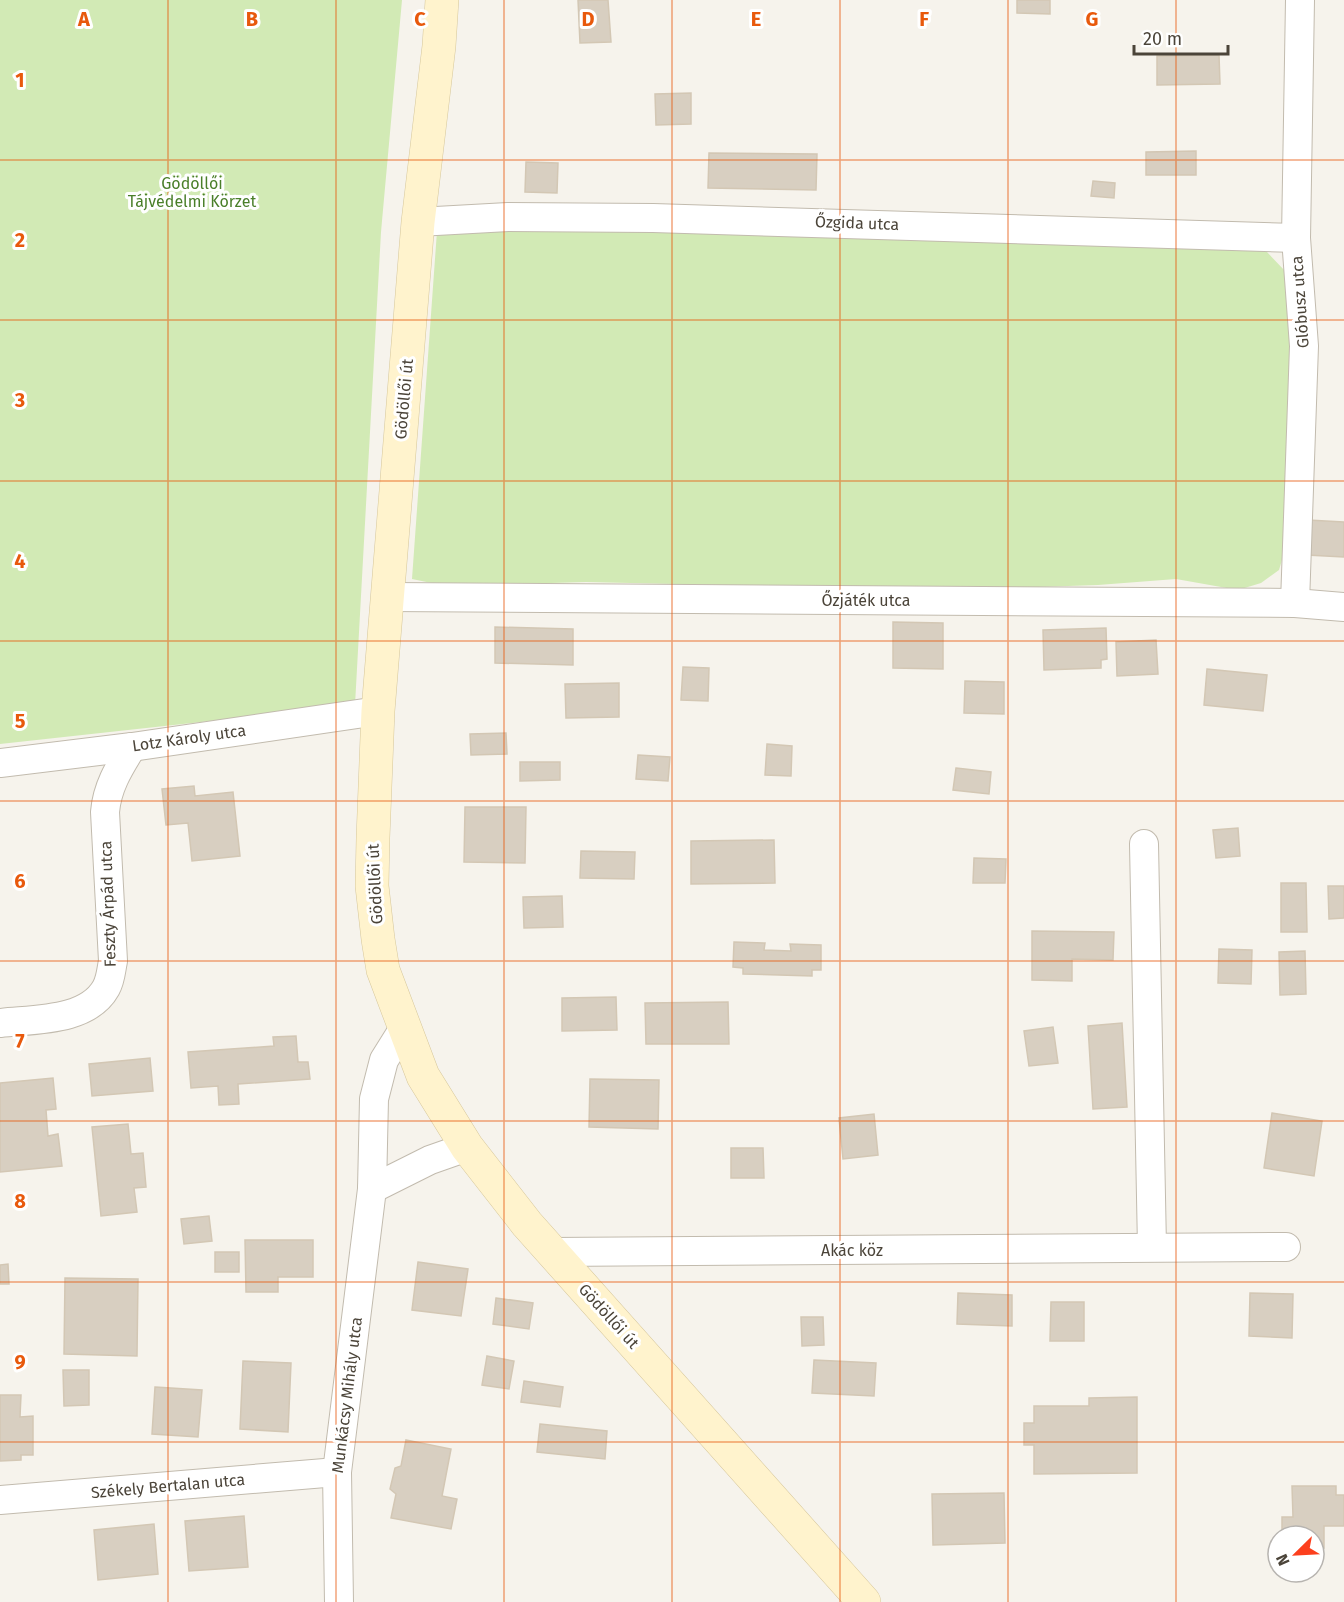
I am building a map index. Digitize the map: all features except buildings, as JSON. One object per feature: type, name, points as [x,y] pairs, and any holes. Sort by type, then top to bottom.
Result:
[{"type":"main road","name":"Gödöllői út","points":[[442,0],[439,46],[418,222],[378,711],[372,886],[383,970],[423,1076],[467,1147],[527,1224],[864,1602]]},
{"type":"street","name":"Glóbusz utca","points":[[1295,603],[1304,346],[1296,238],[1300,0]]},
{"type":"street","name":"Őzgida utca","points":[[418,222],[508,217],[653,218],[1296,238]]},
{"type":"street","name":"Őzjáték utca","points":[[388,597],[1295,603],[1344,607]]},
{"type":"street","name":"Lotz Károly utca","points":[[0,762],[132,747],[378,711]]},
{"type":"street","name":"Feszty Árpád utca","points":[[0,1023],[71,1013],[92,1004],[106,989],[113,961],[106,799],[109,787],[132,747]]},
{"type":"street","points":[[1144,844],[1152,1247]]},
{"type":"street","name":"Munkácsy Mihály utca","points":[[339,1602],[337,1472],[372,1189],[374,1100],[384,1060],[404,1028]]},
{"type":"street","points":[[372,1189],[430,1160],[467,1147]]},
{"type":"street","name":"Akác köz","points":[[552,1252],[1286,1247]]},
{"type":"street","name":"Székely Bertalan utca","points":[[0,1500],[337,1472]]},
{"type":"green space","name":"Gödöllői Tájvédelmi Körzet","points":[[0,0],[402,0],[381,232],[355,705],[0,744]]},
{"type":"green space","points":[[515,220],[1219,244],[1267,252],[1285,271],[1298,311],[1287,543],[1279,570],[1261,583],[1238,590],[1176,579],[1098,585],[947,590],[586,582],[446,586],[412,579],[437,231]]}]
